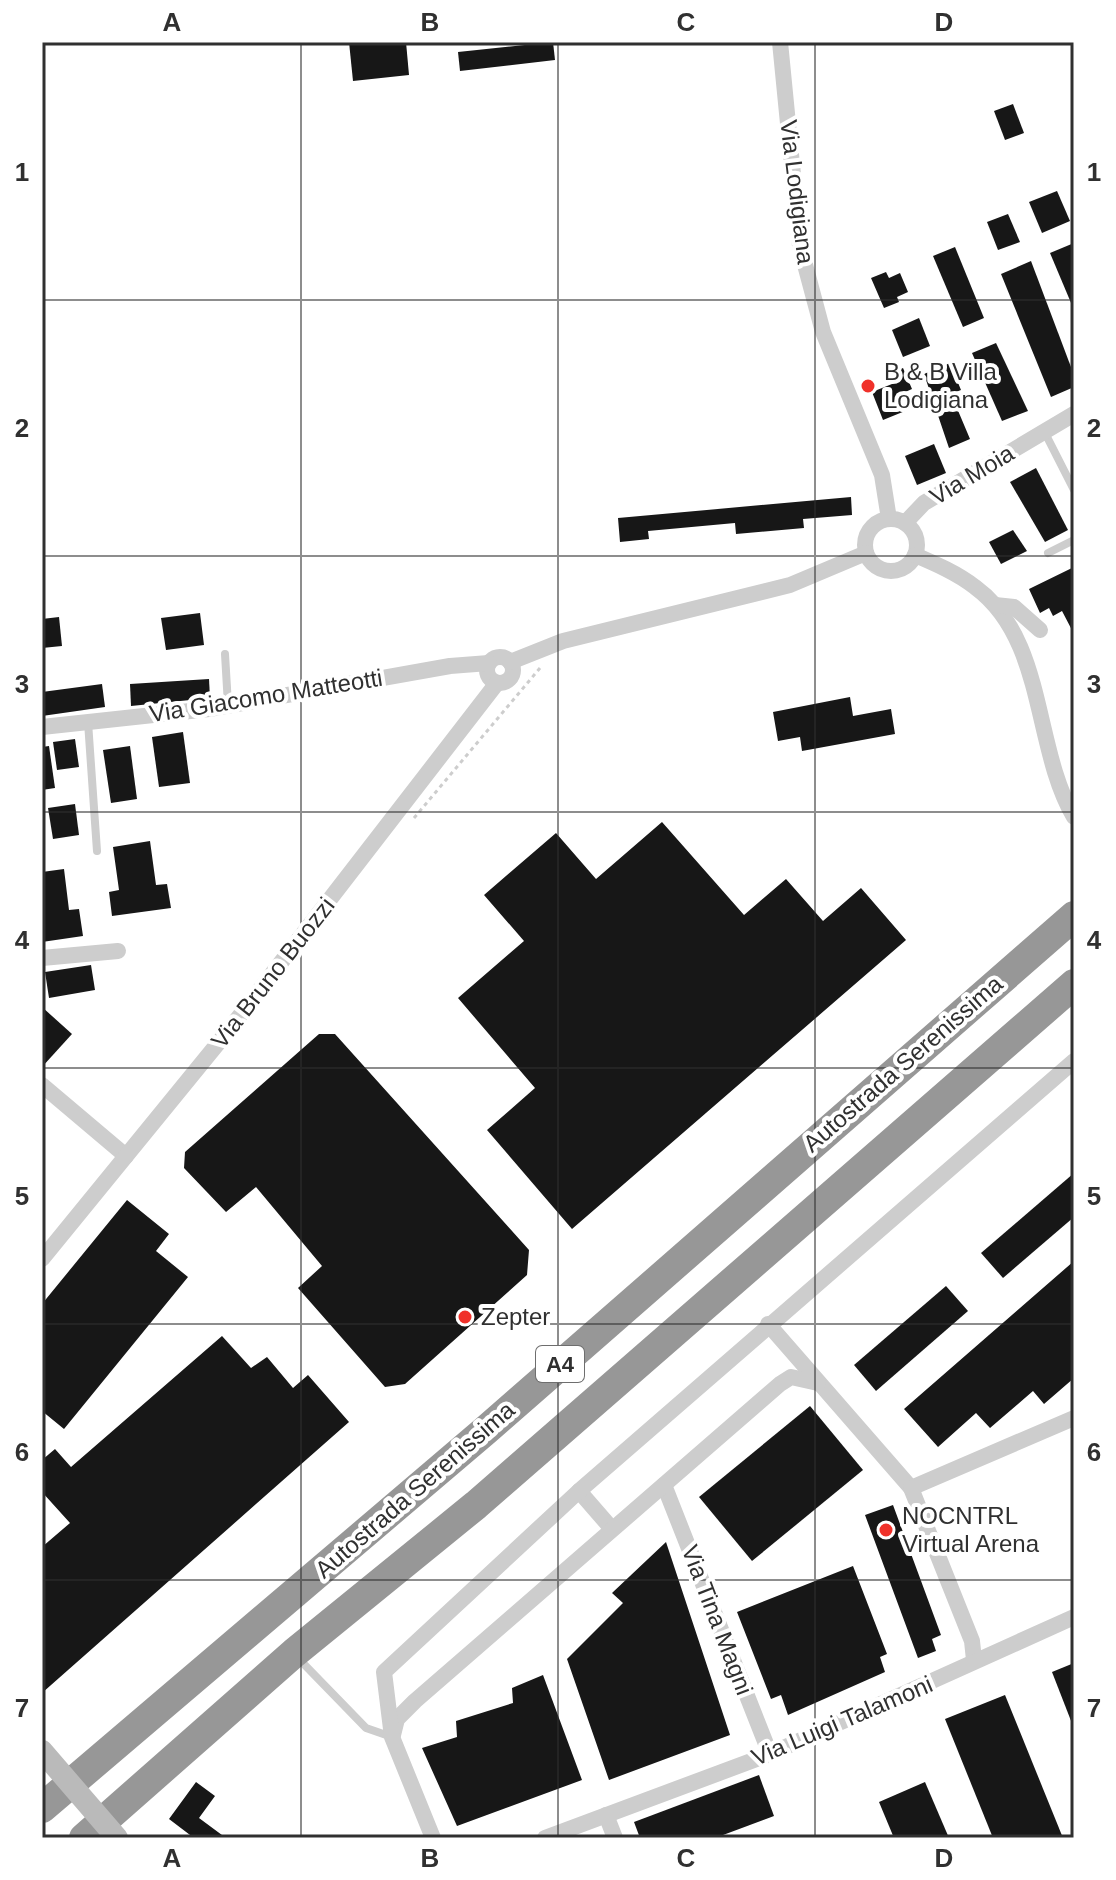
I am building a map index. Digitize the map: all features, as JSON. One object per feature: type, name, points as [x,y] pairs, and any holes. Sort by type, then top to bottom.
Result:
[{"type":"highway","name":"Autostrada Serenissima","points":[[42,1808],[486,1430],[1074,916]]},
{"type":"highway","name":"Autostrada Serenissima","points":[[84,1838],[294,1653],[476,1505],[1074,984]]},
{"type":"street","name":"Via Lodigiana","points":[[780,42],[800,246],[823,332],[882,475],[897,521]]},
{"type":"street","name":"Via Moia","points":[[897,521],[1074,414]]},
{"type":"street","points":[[897,521],[916,537],[915,555],[905,567],[890,571],[875,566],[866,553],[865,544],[872,527],[897,521]]},
{"type":"street","name":"Via Giacomo Matteotti","points":[[42,727],[228,706],[450,666],[489,663],[500,657],[510,662],[563,641],[790,585],[866,553]]},
{"type":"street","points":[[915,555],[953,572],[995,605],[1011,629],[1024,661],[1057,782],[1074,817]]},
{"type":"street","points":[[995,605],[1014,607],[1040,630]]},
{"type":"street","points":[[489,663],[488,675],[497,683],[511,678],[510,662]]},
{"type":"street","name":"Via Bruno Buozzi","points":[[42,1259],[238,1018],[497,683]]},
{"type":"street","points":[[42,958],[118,951]]},
{"type":"street","points":[[433,1838],[392,1737],[384,1672],[579,1491],[1074,1061]]},
{"type":"street","points":[[42,1085],[126,1156]]},
{"type":"street","points":[[768,1324],[911,1488],[972,1641],[974,1660]]},
{"type":"street","points":[[392,1737],[397,1719],[404,1711],[780,1384],[791,1377],[818,1383]]},
{"type":"street","points":[[911,1488],[1074,1418]]},
{"type":"street","name":"Via Tina Magni","points":[[664,1485],[770,1754]]},
{"type":"street","points":[[579,1491],[612,1529]]},
{"type":"street","name":"Via Luigi Talamoni","points":[[545,1838],[770,1754],[1074,1617]]},
{"type":"street","points":[[42,1751],[117,1838]]},
{"type":"street","points":[[606,1815],[615,1838]]},
{"type":"lane","points":[[1044,431],[1074,490]]},
{"type":"lane","points":[[1048,553],[1074,540]]},
{"type":"lane","points":[[225,654],[228,706]]},
{"type":"lane","points":[[88,722],[97,851]]},
{"type":"lane","points":[[294,1653],[366,1728],[392,1737]]},
{"type":"building","points":[[349,42],[406,42],[409,75],[353,81]]},
{"type":"building","points":[[553,42],[555,60],[460,71],[458,52]]},
{"type":"building","points":[[1013,104],[1024,133],[1005,140],[994,111]]},
{"type":"building","points":[[1057,191],[1070,221],[1042,233],[1029,202]]},
{"type":"building","points":[[1008,214],[1020,242],[998,250],[987,222]]},
{"type":"building","points":[[1074,243],[1074,310],[1050,253]]},
{"type":"building","points":[[955,247],[984,318],[963,327],[933,256]]},
{"type":"building","points":[[1031,261],[1074,375],[1074,387],[1051,397],[1001,274]]},
{"type":"building","points":[[886,272],[889,278],[900,273],[908,292],[897,297],[899,302],[884,308],[871,278]]},
{"type":"building","points":[[919,318],[930,346],[903,357],[892,330]]},
{"type":"building","points":[[996,343],[1028,411],[1002,421],[972,353]]},
{"type":"building","points":[[950,363],[961,390],[951,394],[970,439],[949,448],[924,374]]},
{"type":"building","points":[[903,368],[912,389],[903,393],[910,409],[883,420],[872,392],[892,384],[888,374]]},
{"type":"building","points":[[934,444],[946,473],[917,485],[905,456]]},
{"type":"building","points":[[1036,468],[1068,530],[1045,542],[1010,482]]},
{"type":"building","points":[[851,497],[852,515],[803,519],[804,528],[736,534],[735,523],[648,531],[649,539],[620,542],[618,518]]},
{"type":"building","points":[[1013,530],[1027,551],[1001,564],[989,542]]},
{"type":"building","points":[[1074,567],[1074,634],[1062,611],[1053,616],[1049,608],[1040,613],[1029,589]]},
{"type":"building","points":[[200,613],[204,645],[166,650],[161,618]]},
{"type":"building","points":[[59,617],[62,646],[42,648],[42,619]]},
{"type":"building","points":[[209,679],[210,698],[131,706],[130,684]]},
{"type":"building","points":[[102,684],[105,707],[42,716],[42,692]]},
{"type":"building","points":[[850,697],[853,716],[891,709],[895,734],[802,751],[800,737],[778,741],[773,712]]},
{"type":"building","points":[[183,732],[190,783],[159,787],[152,737]]},
{"type":"building","points":[[75,739],[79,767],[57,770],[53,742]]},
{"type":"building","points":[[49,746],[55,788],[42,790],[42,747]]},
{"type":"building","points":[[130,746],[137,799],[111,803],[103,750]]},
{"type":"building","points":[[75,804],[79,835],[53,839],[48,808]]},
{"type":"building","points":[[662,822],[744,915],[786,879],[823,921],[861,888],[906,940],[572,1229],[487,1130],[535,1088],[458,998],[524,941],[484,895],[556,833],[596,879]]},
{"type":"building","points":[[150,841],[156,885],[167,884],[171,908],[112,916],[109,892],[119,890],[113,847]]},
{"type":"building","points":[[64,869],[69,910],[79,909],[83,936],[42,942],[42,872]]},
{"type":"building","points":[[91,965],[95,990],[49,998],[45,972]]},
{"type":"building","points":[[42,1007],[72,1034],[42,1067]]},
{"type":"building","points":[[319,1034],[335,1034],[529,1250],[527,1275],[405,1384],[385,1387],[298,1288],[322,1266],[256,1187],[226,1212],[184,1168],[185,1152]]},
{"type":"building","points":[[1074,1173],[1074,1217],[1003,1278],[981,1253]]},
{"type":"building","points":[[127,1200],[169,1234],[156,1251],[188,1277],[64,1429],[42,1411],[42,1304]]},
{"type":"building","points":[[1074,1261],[1074,1378],[1044,1404],[1033,1391],[990,1428],[976,1413],[938,1447],[904,1409]]},
{"type":"building","points":[[946,1286],[968,1311],[876,1391],[854,1365]]},
{"type":"building","points":[[222,1336],[251,1368],[267,1357],[293,1388],[308,1375],[349,1422],[42,1693],[42,1547],[70,1523],[42,1492],[42,1460],[55,1449],[71,1467]]},
{"type":"building","points":[[810,1406],[863,1470],[752,1561],[699,1497]]},
{"type":"building","points":[[893,1505],[941,1635],[932,1639],[936,1651],[918,1658],[865,1515]]},
{"type":"building","points":[[666,1542],[730,1735],[609,1780],[567,1659],[623,1603],[612,1593]]},
{"type":"building","points":[[853,1566],[887,1654],[880,1657],[885,1672],[788,1715],[781,1695],[771,1699],[737,1612]]},
{"type":"building","points":[[1074,1663],[1074,1726],[1073,1726],[1052,1672]]},
{"type":"building","points":[[543,1675],[582,1780],[457,1826],[422,1748],[457,1737],[456,1721],[513,1703],[512,1688]]},
{"type":"building","points":[[1005,1695],[1063,1838],[993,1838],[945,1719]]},
{"type":"building","points":[[759,1775],[774,1816],[715,1838],[640,1838],[634,1822]]},
{"type":"building","points":[[196,1782],[215,1796],[199,1818],[226,1838],[194,1838],[169,1819]]},
{"type":"building","points":[[925,1782],[949,1838],[894,1838],[879,1802]]},
{"type":"place","name":"B & B Villa Lodigiana","points":[[868,386]]},
{"type":"place","name":"Zepter","points":[[465,1317]]},
{"type":"place","name":"NOCNTRL Virtual Arena","points":[[886,1530]]}]
